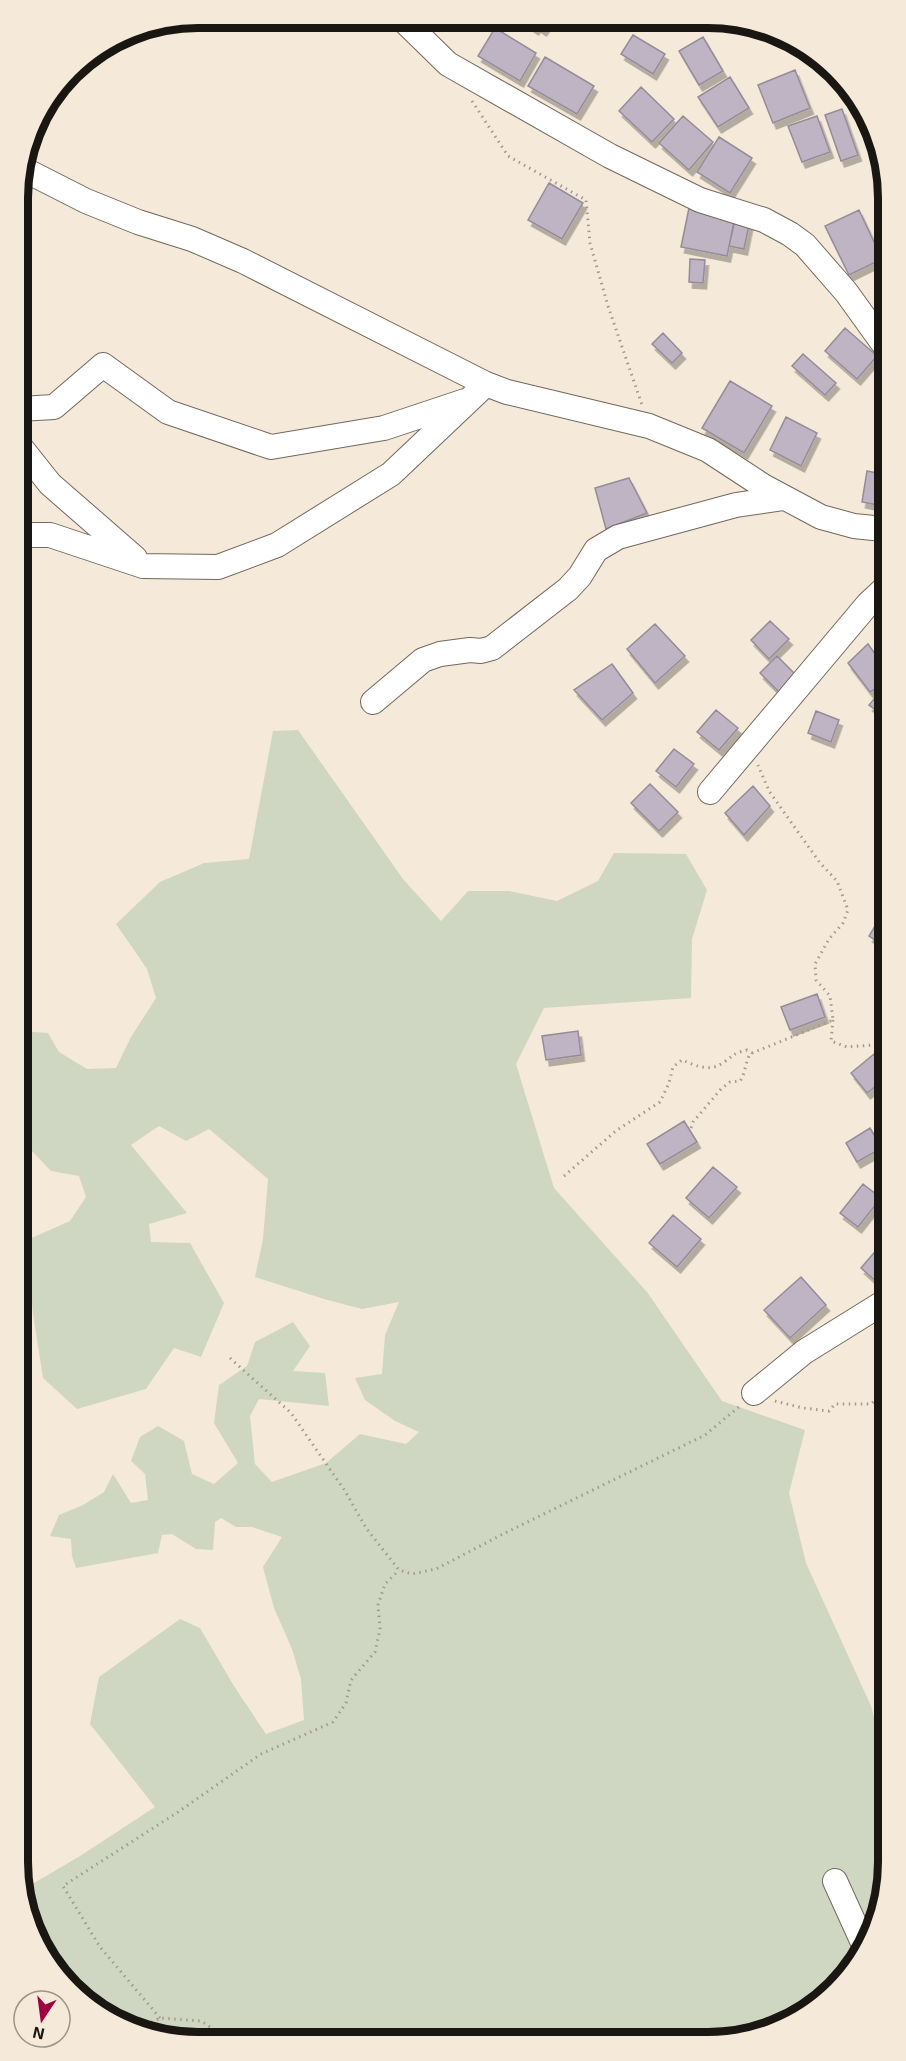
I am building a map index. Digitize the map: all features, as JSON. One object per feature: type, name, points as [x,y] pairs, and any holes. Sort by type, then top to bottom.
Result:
[{"type":"street","points":[[411,28],[448,64],[610,156],[700,200],[764,220],[790,234],[806,245],[846,292],[878,336]]},
{"type":"street","points":[[31,173],[86,201],[138,222],[192,239],[243,261],[478,392]]},
{"type":"street","points":[[29,408],[54,407],[104,365],[168,412],[271,447],[384,428],[478,392],[507,392],[649,426],[708,450],[784,498],[821,517],[854,526],[878,528]]},
{"type":"street","points":[[29,535],[50,535],[143,566],[218,567],[277,545],[391,474],[478,392]]},
{"type":"street","points":[[29,457],[50,484],[143,566]]},
{"type":"street","points":[[373,702],[423,660],[440,654],[492,648],[568,589],[580,576],[601,545],[618,537],[736,505],[784,498]]},
{"type":"street","points":[[710,792],[878,595]]},
{"type":"street","points":[[754,1393],[804,1352],[877,1306]]},
{"type":"street","points":[[835,1881],[860,1937]]},
{"type":"path","points":[[472,101],[508,156],[586,200],[590,243],[608,306],[649,426]]},
{"type":"path","points":[[756,737],[758,765],[769,791],[820,863],[837,881],[848,910],[843,923],[829,939],[815,964],[816,980],[830,996],[833,1020],[831,1041],[846,1047],[877,1045]]},
{"type":"path","points":[[691,1128],[693,1122],[721,1089],[730,1082],[740,1081],[744,1077],[744,1064],[752,1053],[833,1020]]},
{"type":"path","points":[[564,1176],[618,1130],[660,1102],[669,1083],[673,1067],[682,1060],[701,1067],[720,1066],[731,1055],[747,1050],[752,1053]]},
{"type":"path","points":[[230,1358],[291,1413],[345,1491],[366,1528],[399,1570],[412,1574],[436,1569],[705,1435],[754,1393],[778,1403],[829,1411],[835,1404],[871,1404],[877,1398]]},
{"type":"path","points":[[160,2018],[99,1947],[63,1886],[178,1812],[261,1754],[333,1722],[346,1704],[351,1680],[375,1652],[380,1629],[378,1605],[384,1584],[399,1570]]},
{"type":"path","points":[[148,2024],[160,2018],[201,2020],[218,2032]]},
{"type":"green space","points":[[298,730],[403,879],[441,921],[468,891],[509,891],[557,901],[598,881],[614,853],[686,854],[707,890],[692,939],[691,998],[544,1008],[516,1064],[554,1188],[647,1292],[722,1401],[805,1430],[789,1493],[806,1563],[871,1706],[877,1729],[877,1874],[868,1917],[855,1948],[828,1983],[802,2004],[773,2020],[752,2027],[708,2032],[176,2031],[144,2023],[104,2004],[71,1975],[57,1957],[41,1928],[30,1885],[155,1807],[90,1724],[99,1677],[180,1619],[200,1628],[266,1734],[304,1720],[301,1679],[292,1649],[274,1608],[263,1567],[282,1537],[252,1527],[236,1527],[221,1518],[215,1522],[213,1550],[196,1549],[172,1534],[162,1535],[158,1553],[76,1568],[72,1556],[71,1539],[50,1536],[59,1515],[83,1505],[104,1492],[113,1474],[131,1503],[148,1500],[145,1474],[131,1461],[140,1437],[158,1426],[184,1441],[192,1474],[214,1484],[238,1463],[214,1423],[219,1385],[247,1366],[255,1342],[293,1322],[310,1346],[293,1371],[325,1373],[329,1406],[259,1399],[250,1416],[255,1464],[272,1482],[326,1463],[360,1434],[406,1444],[419,1432],[395,1421],[365,1400],[355,1378],[382,1374],[385,1335],[399,1302],[362,1309],[255,1277],[263,1239],[268,1179],[209,1129],[186,1141],[159,1126],[131,1145],[187,1213],[149,1224],[151,1242],[190,1243],[224,1303],[201,1357],[174,1348],[146,1389],[77,1409],[43,1378],[33,1314],[28,1239],[70,1221],[86,1197],[79,1176],[51,1171],[28,1148],[28,1032],[48,1033],[59,1052],[87,1069],[116,1068],[131,1037],[156,998],[147,969],[116,924],[160,882],[204,863],[249,859],[273,731]]},
{"type":"building","points":[[495,28],[536,53],[520,81],[478,56]]},
{"type":"building","points":[[633,35],[665,54],[653,74],[621,54]]},
{"type":"building","points":[[703,37],[723,71],[699,85],[679,51]]},
{"type":"building","points":[[545,57],[594,86],[577,114],[528,86]]},
{"type":"building","points":[[795,70],[810,108],[773,123],[758,85]]},
{"type":"building","points":[[730,77],[749,108],[718,127],[698,97]]},
{"type":"building","points":[[641,87],[674,119],[652,142],[619,111]]},
{"type":"building","points":[[842,109],[858,155],[841,161],[825,115]]},
{"type":"building","points":[[683,116],[713,142],[689,170],[659,143]]},
{"type":"building","points":[[817,116],[830,152],[802,162],[788,126]]},
{"type":"building","points":[[719,137],[752,158],[730,193],[697,172]]},
{"type":"building","points":[[549,183],[583,203],[562,239],[528,220]]},
{"type":"building","points":[[689,208],[735,217],[727,256],[681,247]]},
{"type":"building","points":[[859,210],[878,250],[878,261],[849,275],[825,226]]},
{"type":"building","points":[[736,216],[750,220],[744,249],[729,246]]},
{"type":"building","points":[[690,259],[705,260],[703,283],[689,282]]},
{"type":"building","points":[[845,328],[877,356],[857,379],[825,351]]},
{"type":"building","points":[[663,333],[682,353],[672,363],[652,344]]},
{"type":"building","points":[[803,354],[836,383],[825,395],[792,366]]},
{"type":"building","points":[[730,381],[772,406],[744,453],[702,428]]},
{"type":"building","points":[[786,417],[817,433],[801,466],[770,450]]},
{"type":"building","points":[[867,471],[878,473],[878,505],[862,502]]},
{"type":"building","points":[[629,478],[647,513],[606,529],[595,488]]},
{"type":"building","points":[[770,621],[789,639],[769,659],[751,640]]},
{"type":"building","points":[[655,624],[685,656],[655,683],[627,649]]},
{"type":"building","points":[[868,644],[878,658],[878,688],[870,692],[848,663]]},
{"type":"building","points":[[777,656],[797,676],[780,693],[760,673]]},
{"type":"building","points":[[612,664],[633,693],[602,720],[574,690]]},
{"type":"building","points":[[878,695],[878,711],[869,705]]},
{"type":"building","points":[[716,710],[738,728],[719,750],[697,732]]},
{"type":"building","points":[[816,711],[839,720],[831,742],[808,733]]},
{"type":"building","points":[[674,749],[694,764],[676,787],[656,771]]},
{"type":"building","points":[[650,784],[678,812],[659,831],[631,803]]},
{"type":"building","points":[[753,786],[770,806],[744,835],[725,813]]},
{"type":"building","points":[[878,922],[878,942],[869,936]]},
{"type":"building","points":[[817,994],[825,1017],[790,1030],[781,1007]]},
{"type":"building","points":[[578,1031],[581,1055],[546,1060],[542,1036]]},
{"type":"building","points":[[874,1054],[877,1058],[877,1085],[867,1093],[851,1073]]},
{"type":"building","points":[[684,1121],[697,1142],[660,1164],[647,1144]]},
{"type":"building","points":[[870,1128],[877,1140],[877,1151],[857,1162],[846,1143]]},
{"type":"building","points":[[713,1167],[737,1187],[709,1218],[686,1198]]},
{"type":"building","points":[[863,1184],[877,1195],[877,1203],[858,1227],[840,1213]]},
{"type":"building","points":[[673,1215],[701,1239],[677,1267],[649,1243]]},
{"type":"building","points":[[877,1249],[877,1283],[861,1268]]},
{"type":"building","points":[[801,1277],[826,1305],[790,1338],[764,1310]]}]
